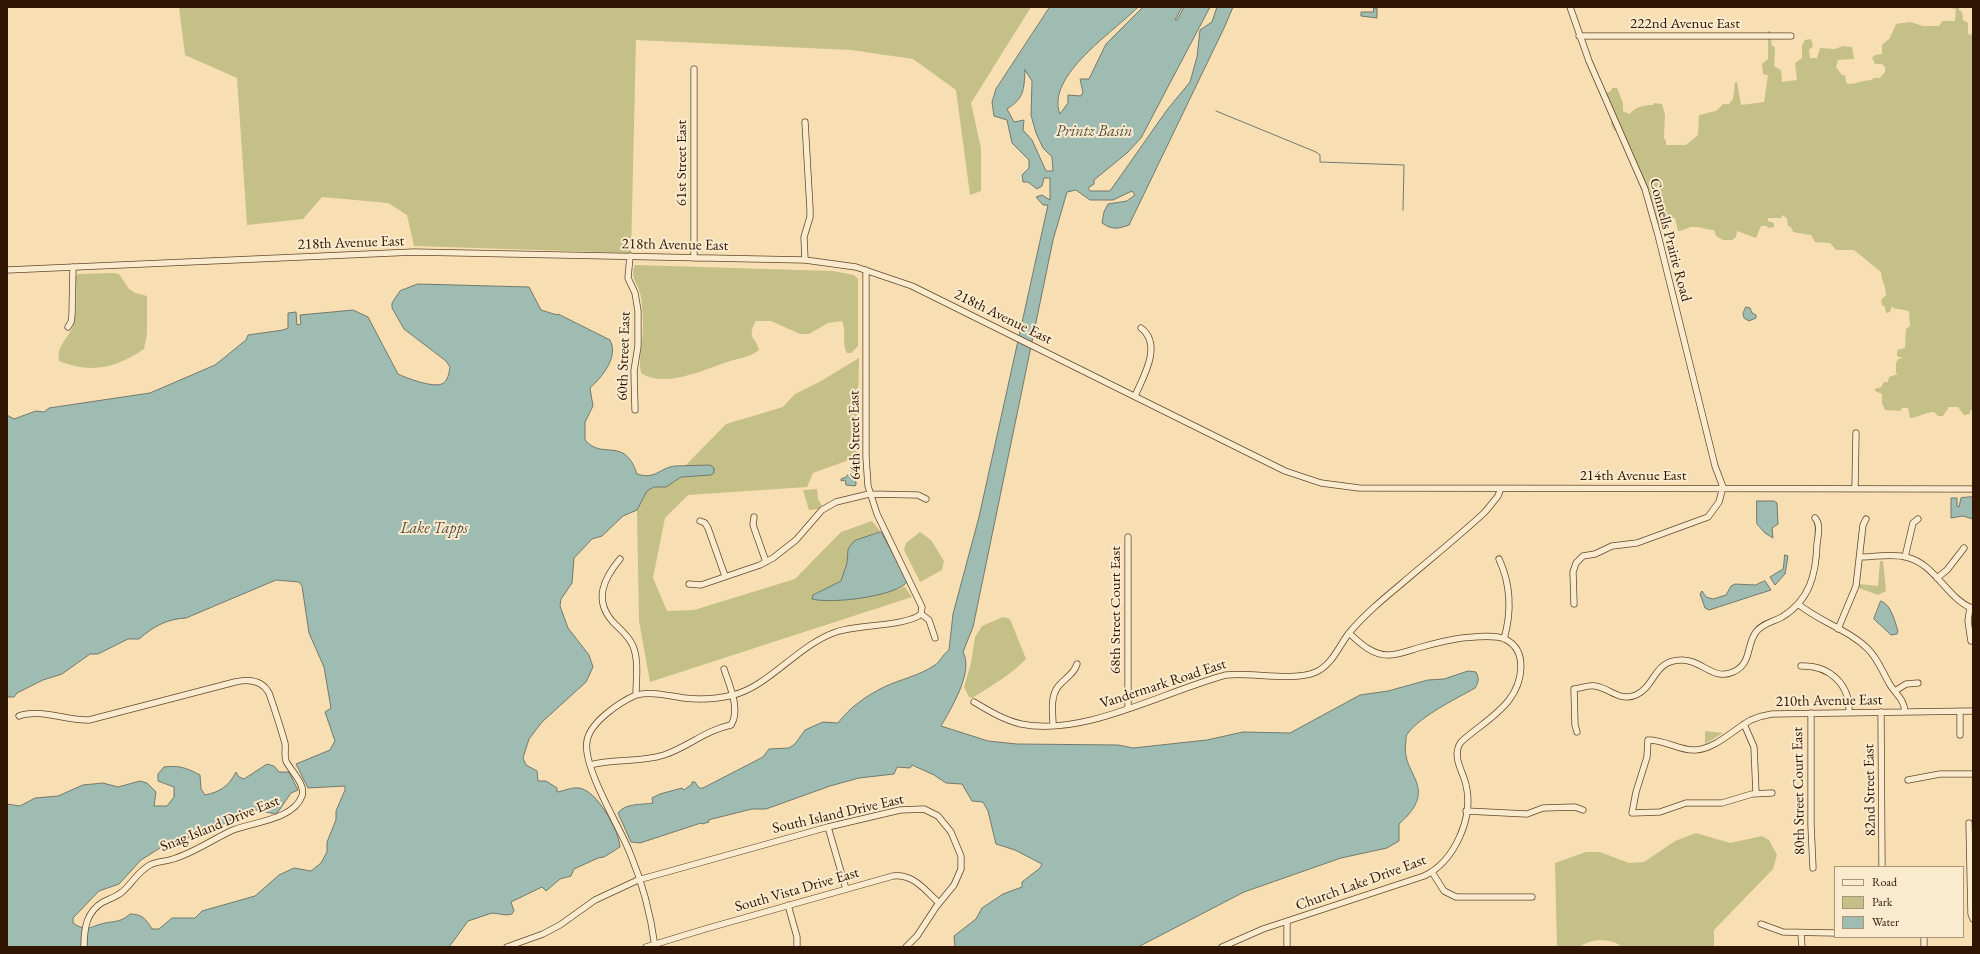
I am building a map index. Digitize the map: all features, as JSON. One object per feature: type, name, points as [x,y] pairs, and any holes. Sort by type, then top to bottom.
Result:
[{"type":"street","name":"Connells Prairie Road","points":[[1570,7],[1580,36],[1645,189],[1660,242],[1716,469],[1723,487]]},
{"type":"street","name":"222nd Avenue East","points":[[1580,36],[1791,36]]},
{"type":"street","name":"61st Street East","points":[[694,69],[694,258]]},
{"type":"street","points":[[805,122],[810,217],[804,237],[805,260]]},
{"type":"street","name":"218th Avenue East","points":[[7,270],[414,252],[805,260],[844,264],[880,274],[912,286],[1295,475]]},
{"type":"street","name":"60th Street East","points":[[630,256],[628,278],[637,299],[638,311],[638,346],[634,371],[635,410]]},
{"type":"street","points":[[68,327],[71,322],[72,315],[73,267]]},
{"type":"street","name":"64th Street East","points":[[866,270],[866,457],[869,494],[922,607],[921,614],[928,620],[935,638]]},
{"type":"street","points":[[866,288],[870,279],[880,274]]},
{"type":"street","points":[[1135,396],[1149,363],[1151,352],[1151,340],[1147,332],[1141,328]]},
{"type":"street","points":[[1855,488],[1856,433]]},
{"type":"street","name":"214th Avenue East","points":[[1295,475],[1321,484],[1354,488],[1973,488]]},
{"type":"street","points":[[1574,604],[1573,572],[1579,559],[1612,546],[1637,543],[1701,521],[1714,511],[1719,502],[1723,487]]},
{"type":"street","name":"Vandermark Road East","points":[[974,702],[1002,717],[1020,724],[1053,725],[1090,720],[1226,675],[1248,673],[1293,676],[1311,674],[1328,664],[1349,633],[1380,603],[1485,512],[1498,496],[1501,488]]},
{"type":"street","points":[[689,584],[700,585],[766,562],[789,547],[815,517],[828,506],[869,494],[918,494],[926,499]]},
{"type":"street","points":[[754,517],[753,525],[766,562]]},
{"type":"street","points":[[1577,732],[1575,725],[1574,689],[1595,686],[1616,696],[1631,696],[1644,689],[1660,668],[1676,661],[1692,662],[1715,674],[1725,675],[1742,667],[1747,659],[1752,638],[1757,630],[1789,612],[1798,604],[1809,589],[1816,571],[1818,524],[1815,518]]},
{"type":"street","points":[[1838,629],[1856,586],[1863,525],[1866,519]]},
{"type":"street","points":[[1905,557],[1913,523],[1918,520]]},
{"type":"street","points":[[700,521],[705,523],[708,528],[725,576]]},
{"type":"street","name":"68th Street Court East","points":[[1128,537],[1128,708]]},
{"type":"street","points":[[1937,578],[1947,570],[1964,548]]},
{"type":"street","points":[[1860,557],[1905,557],[1924,565],[1952,596],[1972,608],[1968,621],[1971,641]]},
{"type":"street","points":[[620,559],[607,576],[602,590],[607,614],[630,639],[634,649],[636,659],[636,695]]},
{"type":"street","points":[[1349,633],[1371,650],[1388,655],[1456,639],[1494,637],[1504,639],[1510,595],[1504,570],[1499,559]]},
{"type":"street","points":[[1798,604],[1820,620],[1858,640],[1868,650],[1880,665],[1889,683],[1901,699],[1905,712]]},
{"type":"street","points":[[654,945],[651,925],[630,852],[590,765],[586,744],[590,732],[614,708],[636,695],[657,694],[698,700],[733,696],[759,682],[797,653],[823,637],[841,630],[898,621],[916,617],[921,614]]},
{"type":"street","name":"Church Lake Drive East","points":[[1222,947],[1251,934],[1432,872],[1440,865],[1454,847],[1466,812],[1467,790],[1458,760],[1457,747],[1467,736],[1508,702],[1516,691],[1521,675],[1521,665],[1517,652],[1512,644],[1504,639]]},
{"type":"street","points":[[1053,725],[1054,694],[1060,684],[1073,673],[1077,664]]},
{"type":"street","points":[[1801,666],[1812,666],[1823,670],[1837,679],[1847,694],[1849,712]]},
{"type":"street","points":[[590,765],[607,760],[651,758],[665,755],[710,731],[731,725],[734,710],[733,696],[724,669]]},
{"type":"street","name":"Snag Island Drive East","points":[[19,716],[23,714],[48,715],[73,720],[89,720],[234,682],[253,681],[264,687],[269,694],[284,741],[286,760],[302,788],[302,795],[299,800],[289,809],[276,817],[262,823],[235,830],[173,859],[159,861],[148,865],[136,875],[129,886],[121,893],[100,904],[92,913],[84,927],[84,947]]},
{"type":"street","points":[[1895,691],[1906,684],[1918,683]]},
{"type":"street","points":[[1960,711],[1960,735]]},
{"type":"street","name":"210th Avenue East","points":[[1756,793],[1722,803],[1693,802],[1660,812],[1632,812],[1636,792],[1647,757],[1648,740],[1661,740],[1686,750],[1699,750],[1711,746],[1744,724],[1757,718],[1772,714],[1973,711]]},
{"type":"street","name":"82nd Street East","points":[[1881,712],[1882,866]]},
{"type":"street","name":"80th Street Court East","points":[[1811,713],[1811,826],[1814,868]]},
{"type":"street","points":[[1744,724],[1754,747],[1756,793],[1772,793]]},
{"type":"street","points":[[1908,780],[1940,774],[1973,774]]},
{"type":"street","points":[[1466,812],[1527,814],[1543,808],[1575,807],[1584,810]]},
{"type":"street","name":"South Island Drive East","points":[[507,947],[543,934],[560,925],[595,900],[638,880],[828,827],[900,810],[918,808],[931,811],[942,820],[951,832],[962,860],[961,870],[957,881],[939,903],[918,936],[906,947]]},
{"type":"street","points":[[1969,823],[1972,917]]},
{"type":"street","points":[[828,827],[846,889]]},
{"type":"street","points":[[1432,872],[1444,891],[1456,897],[1532,897]]},
{"type":"street","name":"South Vista Drive East","points":[[646,947],[893,876],[904,876],[919,883],[939,903]]},
{"type":"street","points":[[788,905],[797,937],[797,947]]},
{"type":"street","points":[[1287,922],[1287,947]]},
{"type":"street","points":[[1760,924],[1783,932],[1802,934],[1834,933]]},
{"type":"street","points":[[1802,934],[1802,947]]},
{"type":"green space","points":[[179,7],[1031,7],[971,103],[981,148],[981,191],[970,195],[956,90],[913,59],[851,50],[636,40],[631,253],[414,246],[407,215],[388,203],[322,197],[303,219],[247,225],[237,78],[185,55]]},
{"type":"green space","points":[[1947,7],[1959,7],[1959,10],[1962,12],[1963,20],[1968,23],[1968,34],[1973,35],[1973,410],[1970,411],[1970,414],[1964,415],[1958,407],[1949,407],[1943,416],[1938,416],[1934,412],[1910,418],[1908,408],[1902,408],[1900,411],[1885,410],[1882,403],[1882,394],[1875,391],[1875,389],[1881,387],[1884,382],[1888,382],[1889,377],[1898,374],[1896,373],[1896,363],[1898,359],[1903,358],[1897,356],[1897,350],[1905,348],[1906,329],[1910,326],[1909,311],[1893,308],[1892,306],[1890,312],[1886,313],[1885,307],[1882,305],[1881,300],[1886,295],[1881,272],[1854,250],[1836,250],[1830,243],[1815,242],[1811,235],[1793,232],[1791,227],[1788,226],[1787,219],[1783,215],[1781,218],[1768,218],[1768,221],[1774,223],[1774,227],[1769,228],[1766,226],[1761,226],[1756,238],[1737,231],[1736,237],[1732,240],[1723,240],[1716,236],[1714,230],[1708,229],[1691,227],[1678,231],[1675,218],[1670,218],[1667,223],[1657,225],[1654,207],[1650,203],[1650,190],[1646,189],[1644,182],[1637,178],[1637,168],[1631,164],[1633,152],[1620,131],[1615,131],[1611,125],[1612,106],[1608,102],[1605,93],[1611,91],[1612,88],[1617,88],[1623,103],[1623,111],[1630,114],[1634,110],[1646,105],[1653,105],[1654,103],[1662,104],[1665,115],[1664,138],[1666,145],[1686,145],[1698,135],[1699,115],[1716,111],[1723,104],[1729,104],[1733,99],[1735,82],[1737,82],[1741,105],[1764,102],[1768,75],[1763,74],[1762,64],[1768,59],[1768,31],[1770,31],[1772,46],[1775,47],[1774,66],[1781,70],[1782,82],[1797,80],[1795,63],[1802,58],[1802,46],[1805,40],[1811,39],[1813,46],[1809,50],[1810,58],[1817,58],[1820,48],[1835,49],[1843,46],[1852,47],[1854,59],[1838,60],[1836,67],[1842,75],[1845,75],[1846,82],[1851,84],[1872,80],[1873,78],[1880,78],[1885,72],[1885,67],[1882,64],[1875,64],[1872,58],[1875,55],[1882,54],[1882,45],[1890,38],[1896,24],[1910,22],[1923,26],[1939,26],[1942,21],[1955,21],[1956,9]]},
{"type":"green space","points":[[635,265],[833,271],[854,275],[858,279],[858,346],[851,353],[847,353],[844,346],[844,329],[842,321],[828,323],[809,334],[800,334],[771,321],[756,321],[752,334],[759,350],[752,354],[686,376],[662,379],[651,377],[641,373],[640,367],[643,315],[640,292],[633,274]]},
{"type":"green space","points":[[78,274],[119,274],[129,289],[135,293],[147,296],[147,334],[144,349],[123,361],[103,367],[82,367],[59,361],[59,351],[71,330],[76,314],[76,276]]},
{"type":"green space","points":[[859,358],[857,457],[813,473],[807,487],[688,495],[665,518],[653,578],[667,611],[694,610],[795,579],[841,532],[872,521],[881,532],[873,534],[848,549],[847,563],[841,581],[813,595],[899,589],[904,586],[912,597],[650,682],[639,621],[637,510],[647,491],[654,486],[666,486],[681,477],[711,475],[710,465],[685,466],[726,424],[783,407],[795,394],[821,381]]},
{"type":"green space","points":[[817,489],[818,499],[822,506],[818,509],[809,510],[803,490]]},
{"type":"green space","points":[[920,532],[931,540],[944,561],[942,570],[920,582],[904,550],[906,543]]},
{"type":"green space","points":[[1880,561],[1883,561],[1886,591],[1878,595],[1859,588],[1859,584],[1878,586]]},
{"type":"green space","points":[[1003,617],[1010,619],[1026,659],[994,685],[972,698],[969,697],[964,687],[971,663],[975,637],[982,626]]},
{"type":"green space","points":[[1705,731],[1723,733],[1705,744]]},
{"type":"green space","points":[[1696,833],[1730,843],[1762,836],[1769,840],[1777,855],[1773,869],[1714,930],[1714,947],[1622,947],[1613,942],[1601,940],[1584,944],[1580,947],[1557,947],[1555,863],[1586,852],[1600,852],[1629,863],[1644,862],[1675,841]]},
{"type":"water","name":"Printz Basin","points":[[1050,7],[1138,7],[1099,41],[1072,70],[1063,85],[1058,99],[1060,114],[1068,103],[1068,95],[1081,96],[1083,92],[1080,79],[1089,79],[1106,44],[1143,7],[1182,7],[1175,20],[1177,20],[1184,7],[1210,7],[1141,138],[1127,153],[1094,180],[1094,184],[1088,188],[1090,191],[1110,191],[1167,110],[1190,82],[1197,57],[1200,30],[1212,22],[1217,7],[1233,7],[1129,225],[1115,228],[1109,227],[1102,223],[1104,212],[1108,204],[1127,201],[1135,195],[1132,191],[1113,200],[1090,200],[1076,190],[1067,192],[1053,240],[973,627],[963,652],[966,660],[964,679],[960,690],[941,726],[988,741],[1017,744],[1118,745],[1133,748],[1207,740],[1243,732],[1290,733],[1360,695],[1388,691],[1428,680],[1444,679],[1468,671],[1476,672],[1478,678],[1475,688],[1430,714],[1414,726],[1407,735],[1405,753],[1418,790],[1417,800],[1411,811],[1399,824],[1399,841],[1387,848],[1341,858],[1244,892],[1138,947],[955,947],[954,936],[976,919],[982,908],[1003,894],[1022,887],[1022,882],[1040,868],[1042,864],[1015,850],[996,844],[988,811],[983,802],[972,801],[962,784],[946,783],[934,775],[912,765],[910,768],[897,767],[894,774],[859,778],[830,786],[766,809],[752,809],[708,820],[709,822],[701,823],[640,843],[631,842],[618,813],[629,806],[653,803],[652,798],[660,794],[682,788],[684,790],[692,784],[692,782],[695,782],[699,788],[703,788],[763,757],[769,749],[789,748],[795,744],[805,730],[823,722],[838,723],[853,707],[871,694],[884,687],[929,669],[937,664],[949,650],[953,614],[979,517],[1048,205],[1043,205],[1036,197],[1042,195],[1050,200],[1050,178],[1044,178],[1042,186],[1037,189],[1028,182],[1023,182],[1022,175],[1029,168],[1029,160],[1012,143],[1007,120],[994,116],[992,102],[996,89]],"holes":[[[1025,70],[1032,81],[1031,115],[1036,133],[1043,148],[1052,157],[1053,171],[1046,171],[1032,140],[1023,130],[1024,120],[1014,122],[1007,109],[1017,101],[1022,93]]]},
{"type":"water","points":[[1374,8],[1377,8],[1377,18],[1361,16],[1361,12],[1373,12]]},
{"type":"water","name":"Lake Tapps","points":[[418,284],[529,287],[541,310],[557,315],[558,314],[610,340],[612,346],[611,360],[604,372],[590,388],[593,406],[585,422],[585,440],[592,446],[599,449],[613,450],[626,455],[632,462],[637,474],[649,476],[675,466],[710,465],[714,468],[714,473],[711,475],[681,477],[666,487],[654,487],[647,491],[637,510],[623,516],[602,536],[592,539],[574,558],[572,583],[561,599],[560,606],[568,628],[589,655],[593,667],[586,682],[542,722],[529,739],[523,758],[526,765],[537,771],[538,781],[546,781],[557,788],[557,792],[579,788],[586,790],[593,796],[606,812],[616,831],[620,847],[604,857],[598,858],[574,869],[571,876],[560,879],[546,891],[542,887],[511,902],[514,911],[512,914],[507,915],[492,913],[468,921],[449,947],[7,947],[7,804],[20,806],[35,798],[58,796],[83,785],[103,783],[118,787],[140,781],[147,783],[156,792],[154,806],[167,806],[174,797],[174,787],[158,781],[158,774],[164,767],[174,766],[183,768],[200,775],[201,789],[205,795],[224,788],[236,772],[239,777],[244,779],[267,764],[274,766],[279,772],[289,772],[298,790],[291,793],[278,812],[275,814],[257,810],[246,812],[207,833],[168,843],[141,860],[119,884],[99,891],[73,918],[73,923],[82,928],[89,928],[118,921],[130,914],[134,914],[148,922],[152,929],[159,929],[172,918],[195,918],[202,911],[255,896],[279,875],[294,868],[311,871],[321,863],[327,852],[327,842],[336,820],[336,811],[345,790],[345,786],[308,788],[296,764],[330,750],[335,741],[325,712],[331,708],[324,667],[309,633],[302,586],[299,582],[276,580],[186,618],[167,622],[150,630],[139,639],[128,639],[98,654],[90,654],[62,674],[43,680],[17,693],[14,697],[7,697],[7,415],[14,419],[36,411],[44,412],[49,408],[150,393],[215,365],[246,340],[248,335],[288,328],[288,313],[296,312],[297,325],[301,324],[300,315],[353,310],[368,317],[398,374],[426,384],[442,384],[447,379],[450,367],[446,361],[404,329],[392,308],[392,303],[400,291]]},
{"type":"water","points":[[1746,307],[1750,308],[1752,313],[1756,315],[1756,318],[1749,321],[1744,318],[1743,314]]},
{"type":"water","points":[[855,466],[856,485],[846,485],[845,480],[841,481],[841,479],[846,477]]},
{"type":"water","points":[[1973,497],[1973,519],[1963,516],[1951,518],[1951,498],[1957,498],[1957,506],[1959,507],[1961,498]]},
{"type":"water","points":[[1757,501],[1774,501],[1777,503],[1778,524],[1772,528],[1773,538],[1765,533],[1757,524]]},
{"type":"water","points":[[881,532],[908,581],[901,587],[891,591],[863,598],[833,601],[812,599],[813,595],[841,581],[847,563],[848,549],[854,541]]},
{"type":"water","points":[[1785,555],[1788,556],[1785,574],[1775,585],[1770,577],[1783,569]]},
{"type":"water","points":[[1765,581],[1771,590],[1709,610],[1705,608],[1700,594],[1702,591],[1706,597],[1713,599],[1726,595],[1731,586],[1735,584],[1755,585]]},
{"type":"water","points":[[1881,601],[1890,609],[1898,631],[1897,634],[1891,635],[1874,619]]},
{"type":"waterway","points":[[1216,111],[1316,152],[1320,155],[1320,162],[1404,165],[1403,210]]}]
